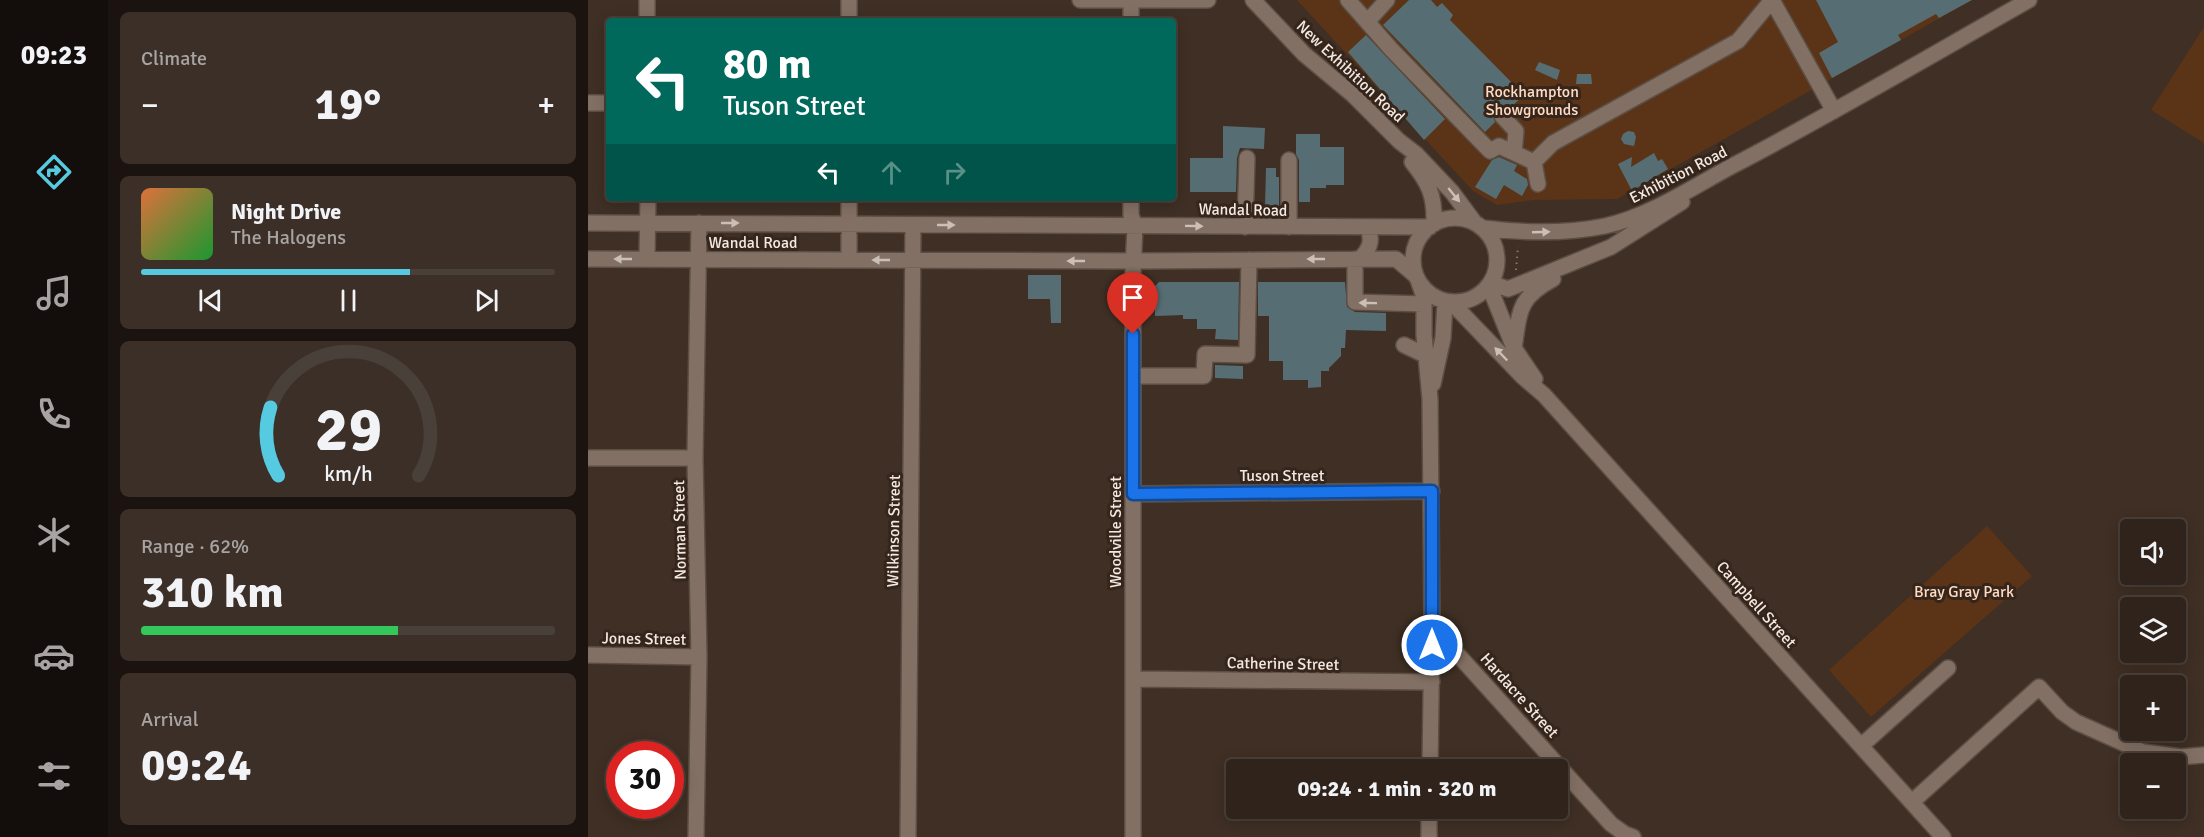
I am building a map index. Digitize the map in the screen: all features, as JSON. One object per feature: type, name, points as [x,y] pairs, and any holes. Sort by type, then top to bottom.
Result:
[{"type":"street","points":[[646,0],[647,18]]},
{"type":"street","points":[[849,0],[849,18]]},
{"type":"street","points":[[1080,0],[1208,0]]},
{"type":"street","points":[[1131,0],[1131,18]]},
{"type":"street","name":"New Exhibition Road","points":[[1253,0],[1304,54],[1352,94],[1399,141],[1416,154],[1452,192],[1479,226]]},
{"type":"street","points":[[1348,0],[1490,151],[1499,146],[1534,162]]},
{"type":"street","points":[[1368,21],[1387,0]]},
{"type":"street","points":[[1534,162],[1553,143],[1738,41],[1772,0],[1834,111]]},
{"type":"street","name":"Exhibition Road","points":[[1479,226],[1520,232],[1539,232],[1567,230],[1637,216],[1779,142],[2029,0]]},
{"type":"street","points":[[588,103],[606,103]]},
{"type":"street","points":[[1502,116],[1516,131],[1514,153]]},
{"type":"street","name":"New Exhibition Road","points":[[1399,141],[1429,186],[1435,205],[1432,225]]},
{"type":"street","name":"Exhibition Road","points":[[1514,348],[1525,300],[1536,288],[1611,247],[1779,142]]},
{"type":"street","points":[[1245,227],[1247,158]]},
{"type":"street","points":[[1289,160],[1289,227]]},
{"type":"street","points":[[1534,162],[1538,184]]},
{"type":"street","points":[[647,259],[648,201]]},
{"type":"street","points":[[849,201],[849,260]]},
{"type":"street","name":"Woodville Street","points":[[1131,201],[1131,215],[1135,226],[1133,837]]},
{"type":"street","points":[[1417,279],[1435,298],[1448,302],[1465,302],[1479,296],[1490,284],[1496,272],[1498,260],[1493,242],[1479,226],[1455,218],[1432,225],[1416,244],[1413,254],[1417,279],[1424,304],[1425,355],[1430,399],[1432,491],[1430,759]]},
{"type":"street","name":"Wandal Road","points":[[588,223],[1367,228],[1432,225]]},
{"type":"street","name":"Norman Street","points":[[696,837],[699,657],[696,458],[699,223]]},
{"type":"street","name":"Wilkinson Street","points":[[908,837],[913,225]]},
{"type":"street","points":[[1367,228],[1371,237],[1369,247],[1357,259],[1355,302],[1424,304]]},
{"type":"street","name":"Exhibition Road","points":[[1490,284],[1508,289],[1611,247]]},
{"type":"street","name":"Wandal Road","points":[[588,259],[1135,261],[1396,259],[1417,279]]},
{"type":"street","points":[[1133,376],[1204,376],[1204,354],[1248,355],[1249,260]]},
{"type":"street","name":"Campbell Street","points":[[1490,284],[1514,348],[1544,394],[1943,837]]},
{"type":"street","points":[[1430,399],[1448,302]]},
{"type":"street","name":"Campbell Street","points":[[1448,302],[1523,377],[1544,394]]},
{"type":"street","points":[[1404,345],[1425,355]]},
{"type":"street","points":[[588,458],[696,458]]},
{"type":"street","name":"Tuson Street","points":[[1133,494],[1432,491]]},
{"type":"street","name":"Hardacre Street","points":[[1432,626],[1611,824],[1633,837]]},
{"type":"street","name":"Jones Street","points":[[588,655],[699,657]]},
{"type":"street","points":[[1861,746],[1948,668]]},
{"type":"street","name":"Catherine Street","points":[[1134,679],[1432,682]]},
{"type":"street","points":[[1912,802],[2039,687],[2062,712],[2076,722],[2143,752],[2181,757],[2204,754]]},
{"type":"street","points":[[1429,819],[1429,837]]},
{"type":"path","points":[[1516,278],[1518,243]]},
{"type":"green space","name":"Rockhampton Showgrounds","points":[[1297,0],[1972,0],[1617,199],[1534,200],[1497,205],[1473,191]]},
{"type":"green space","points":[[2204,27],[2204,143],[2151,110]]},
{"type":"green space","name":"Bray Gray Park","points":[[1987,526],[2032,576],[1871,717],[1829,670]]},
{"type":"building","points":[[1409,0],[1431,0],[1437,7],[1442,3],[1453,15],[1450,20],[1524,95],[1509,109],[1504,107],[1496,109],[1493,114],[1495,122],[1485,132],[1383,25]]},
{"type":"building","points":[[1816,0],[1972,0],[1939,18],[1936,14],[1898,35],[1901,40],[1832,78],[1819,53],[1838,42]]},
{"type":"building","points":[[1366,35],[1445,119],[1424,140],[1348,52]]},
{"type":"building","points":[[1539,62],[1560,70],[1557,80],[1535,70]]},
{"type":"building","points":[[1577,74],[1591,74],[1592,84],[1576,84]]},
{"type":"building","points":[[1223,126],[1265,128],[1264,149],[1240,148],[1237,158],[1236,192],[1190,192],[1190,158],[1223,158]]},
{"type":"building","points":[[1628,131],[1634,132],[1636,137],[1634,146],[1624,144],[1621,139]]},
{"type":"building","points":[[1296,134],[1320,134],[1320,147],[1344,147],[1344,185],[1310,188],[1310,202],[1299,202],[1299,160],[1296,154]]},
{"type":"building","points":[[1654,153],[1658,161],[1662,159],[1668,169],[1632,191],[1618,164],[1632,157],[1631,167]]},
{"type":"building","points":[[1499,157],[1517,165],[1514,171],[1527,179],[1528,185],[1522,196],[1504,185],[1496,199],[1475,187],[1492,160]]},
{"type":"building","points":[[1266,168],[1276,168],[1276,177],[1279,177],[1279,206],[1265,206]]},
{"type":"building","points":[[1028,275],[1061,275],[1061,323],[1051,323],[1050,299],[1028,299]]},
{"type":"building","points":[[1159,282],[1239,282],[1238,340],[1215,339],[1216,329],[1197,329],[1197,319],[1183,319],[1183,315],[1155,316],[1155,286]]},
{"type":"building","points":[[1258,282],[1345,282],[1347,307],[1355,312],[1386,313],[1386,331],[1346,330],[1345,348],[1341,348],[1341,356],[1329,368],[1329,371],[1321,371],[1321,387],[1308,388],[1308,380],[1283,380],[1283,361],[1269,361],[1269,316],[1258,316]]},
{"type":"building","points":[[1215,365],[1243,366],[1243,379],[1215,378]]},
{"type":"route","points":[[1133,334],[1133,494],[1432,491],[1432,645]]}]
